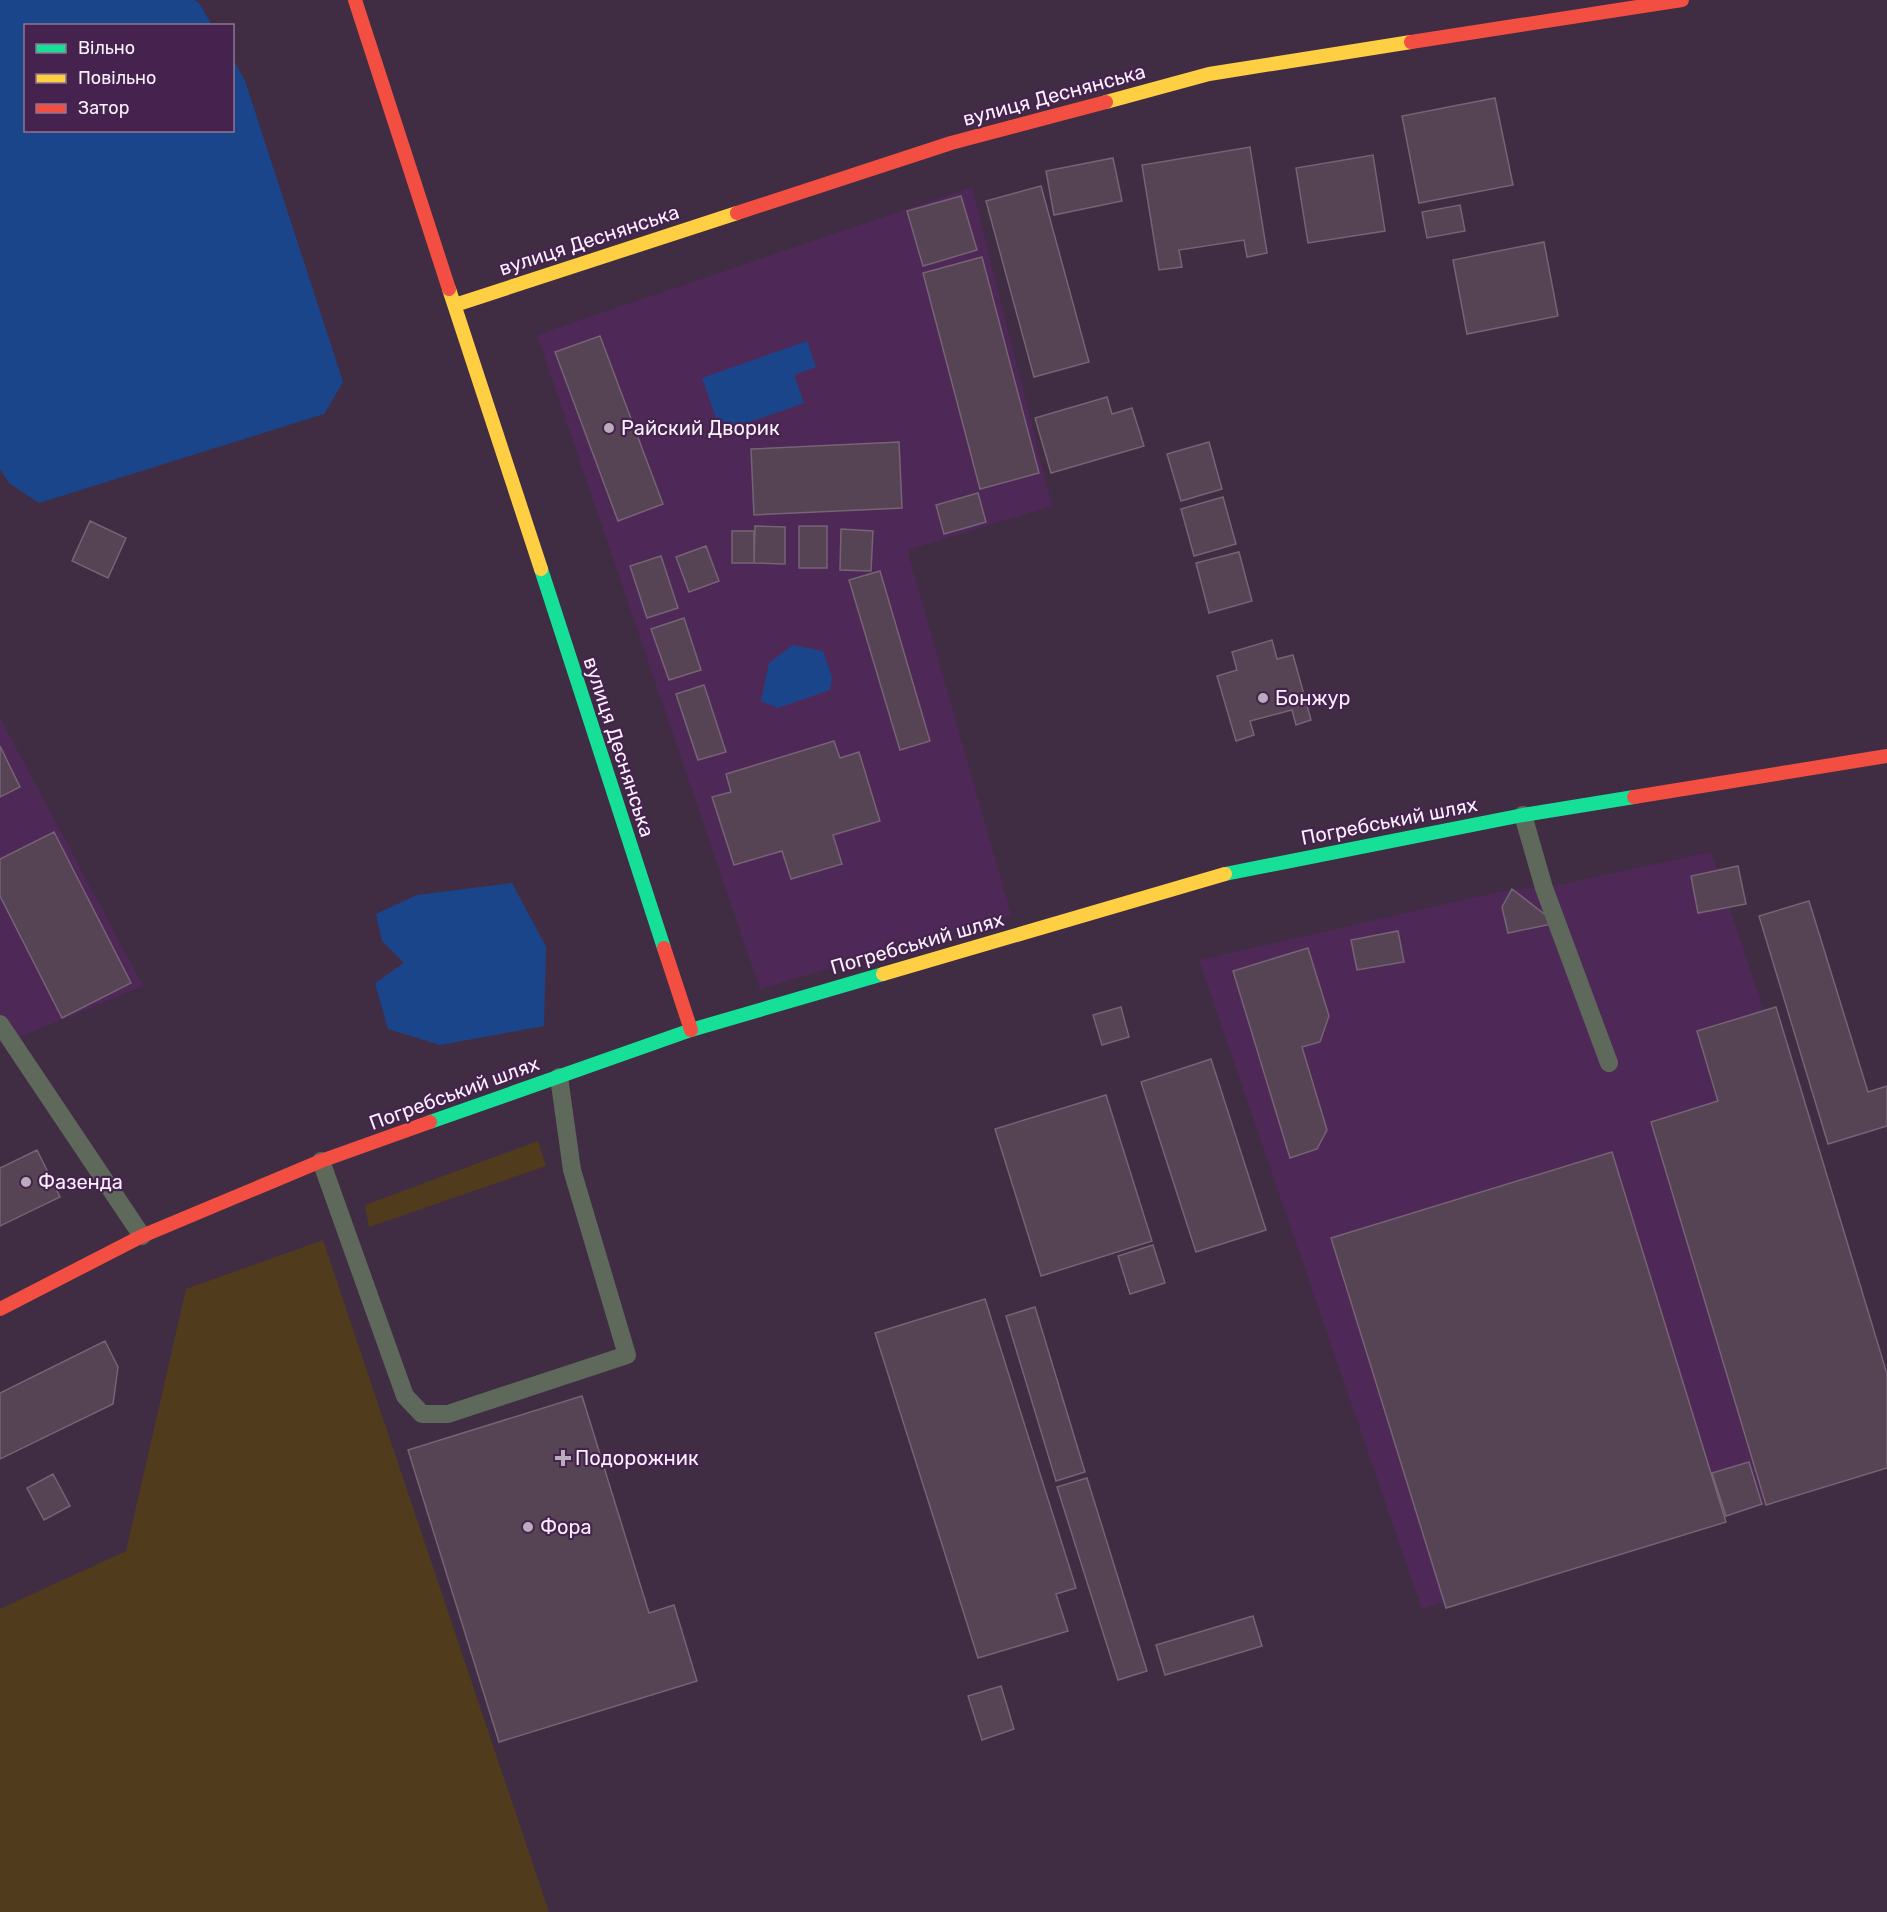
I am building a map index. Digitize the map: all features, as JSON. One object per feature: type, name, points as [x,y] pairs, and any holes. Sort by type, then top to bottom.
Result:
[{"type":"street","name":"вулиця Деснянська","points":[[355,0],[690,1030]]},
{"type":"street","name":"вулиця Деснянська","points":[[455,305],[951,142],[1209,74],[1682,0]]},
{"type":"street","name":"Погребський шлях","points":[[0,1309],[142,1236],[321,1161],[690,1030],[1230,872],[1523,815],[1887,756]]},
{"type":"lane","points":[[1523,815],[1544,888],[1609,1063]]},
{"type":"lane","points":[[0,1024],[142,1236]]},
{"type":"lane","points":[[321,1161],[405,1396],[422,1414],[447,1414],[627,1355],[572,1170],[559,1077]]},
{"type":"shaded area","name":"Райский Дворик","points":[[972,187],[1052,506],[907,550],[1011,915],[760,989],[537,335]]},
{"type":"shaded area","points":[[0,718],[143,986],[0,1045]]},
{"type":"shaded area","points":[[1711,852],[1887,1382],[1887,1468],[1422,1609],[1199,960],[1512,889],[1544,888]]},
{"type":"shaded area","points":[[538,1141],[546,1166],[369,1227],[365,1205]]},
{"type":"shaded area","points":[[323,1240],[549,1912],[0,1912],[0,1609],[126,1551],[186,1289]]},
{"type":"water","points":[[0,0],[194,0],[199,3],[211,24],[24,24],[24,132],[234,132],[234,61],[245,81],[343,382],[324,414],[39,503],[9,483],[0,469]]},
{"type":"water","points":[[807,341],[816,367],[794,375],[804,403],[721,432],[702,378]]},
{"type":"water","points":[[793,645],[823,651],[832,677],[830,690],[778,708],[761,701],[769,663]]},
{"type":"water","points":[[512,883],[546,947],[544,1026],[440,1045],[388,1029],[375,983],[404,963],[382,941],[376,914],[417,895]]},
{"type":"building","points":[[1495,98],[1513,185],[1419,203],[1402,116]]},
{"type":"building","points":[[1250,147],[1267,253],[1247,257],[1244,240],[1179,250],[1182,267],[1159,270],[1142,165]]},
{"type":"building","points":[[1373,155],[1385,231],[1308,243],[1296,168]]},
{"type":"building","points":[[1113,158],[1122,201],[1054,215],[1046,171]]},
{"type":"building","points":[[1041,186],[1089,362],[1034,377],[986,201]]},
{"type":"building","points":[[961,196],[977,250],[923,266],[907,211]]},
{"type":"building","points":[[1460,205],[1465,231],[1427,238],[1422,212]]},
{"type":"building","points":[[1544,242],[1558,316],[1467,334],[1453,260]]},
{"type":"building","points":[[982,257],[1039,473],[980,489],[923,273]]},
{"type":"building","name":"Райский Дворик","points":[[600,336],[663,504],[618,521],[555,352]]},
{"type":"building","points":[[1107,397],[1112,414],[1132,408],[1144,446],[1051,473],[1035,418]]},
{"type":"building","points":[[899,442],[902,508],[754,515],[751,449]]},
{"type":"building","points":[[1209,442],[1222,489],[1181,501],[1167,454]]},
{"type":"building","points":[[978,493],[986,522],[944,534],[936,505]]},
{"type":"building","points":[[1223,497],[1236,544],[1194,556],[1181,509]]},
{"type":"building","points":[[90,521],[126,538],[108,578],[72,561]]},
{"type":"building","points":[[755,526],[785,527],[785,564],[754,563]]},
{"type":"building","points":[[799,526],[827,526],[827,568],[799,568]]},
{"type":"building","points":[[841,529],[873,531],[871,571],[840,570]]},
{"type":"building","points":[[732,531],[754,531],[754,563],[732,563]]},
{"type":"building","points":[[706,546],[719,581],[689,592],[676,557]]},
{"type":"building","points":[[1239,552],[1252,601],[1209,613],[1196,563]]},
{"type":"building","points":[[661,556],[678,608],[647,618],[630,566]]},
{"type":"building","points":[[880,571],[930,741],[900,750],[849,580]]},
{"type":"building","points":[[684,618],[701,670],[669,680],[651,629]]},
{"type":"building","points":[[1272,640],[1277,659],[1293,655],[1311,720],[1296,725],[1292,710],[1250,721],[1254,735],[1236,741],[1217,676],[1237,670],[1232,652]]},
{"type":"building","points":[[704,685],[726,752],[698,760],[676,694]]},
{"type":"building","points":[[834,741],[840,758],[859,752],[880,821],[833,835],[842,864],[791,879],[782,851],[734,865],[712,797],[731,792],[726,774]]},
{"type":"building","points":[[0,746],[20,787],[0,797]]},
{"type":"building","points":[[54,832],[131,983],[62,1018],[0,896],[0,859]]},
{"type":"building","points":[[1738,866],[1746,904],[1698,913],[1691,876]]},
{"type":"building","points":[[1512,889],[1556,923],[1508,933],[1502,907]]},
{"type":"building","points":[[1809,901],[1868,1092],[1887,1086],[1887,1126],[1828,1144],[1759,916]]},
{"type":"building","points":[[1398,931],[1404,962],[1357,970],[1351,940]]},
{"type":"building","points":[[1308,948],[1329,1016],[1320,1042],[1302,1047],[1327,1130],[1317,1149],[1290,1158],[1233,971]]},
{"type":"building","points":[[1121,1007],[1129,1037],[1102,1045],[1093,1015]]},
{"type":"building","points":[[1776,1007],[1887,1374],[1887,1468],[1766,1505],[1651,1122],[1718,1101],[1697,1031]]},
{"type":"building","points":[[1211,1059],[1266,1230],[1196,1252],[1141,1082]]},
{"type":"building","points":[[1106,1095],[1152,1241],[1041,1276],[995,1129]]},
{"type":"building","name":"Фазенда","points":[[37,1150],[60,1197],[0,1226],[0,1168]]},
{"type":"building","points":[[1612,1152],[1726,1522],[1446,1608],[1331,1238]]},
{"type":"building","points":[[1153,1245],[1165,1283],[1130,1294],[1118,1256]]},
{"type":"building","points":[[985,1299],[1076,1588],[1056,1594],[1068,1631],[978,1658],[875,1333]]},
{"type":"building","points":[[1035,1307],[1085,1472],[1056,1481],[1006,1316]]},
{"type":"building","points":[[105,1341],[118,1367],[113,1404],[0,1459],[0,1393]]},
{"type":"building","name":"Фора","points":[[582,1396],[649,1613],[674,1605],[697,1681],[499,1742],[408,1450]]},
{"type":"building","points":[[1749,1462],[1762,1504],[1726,1516],[1712,1473]]},
{"type":"building","points":[[53,1474],[70,1506],[44,1520],[27,1488]]},
{"type":"building","points":[[1087,1478],[1147,1671],[1118,1680],[1057,1487]]},
{"type":"building","points":[[1253,1616],[1262,1646],[1165,1675],[1156,1645]]},
{"type":"building","points":[[1001,1686],[1014,1729],[982,1740],[968,1696]]},
{"type":"traffic: fast","points":[[541,569],[664,948]]},
{"type":"traffic: fast","points":[[1225,874],[1523,815],[1634,797]]},
{"type":"traffic: fast","points":[[430,1122],[691,1030],[883,974]]},
{"type":"traffic: slow","points":[[1106,102],[1209,74],[1411,42]]},
{"type":"traffic: slow","points":[[455,305],[737,213]]},
{"type":"traffic: slow","points":[[449,289],[541,569]]},
{"type":"traffic: slow","points":[[883,974],[1225,874]]},
{"type":"traffic: jam","points":[[355,0],[449,289]]},
{"type":"traffic: jam","points":[[1411,42],[1682,0]]},
{"type":"traffic: jam","points":[[737,213],[951,143],[1106,102]]},
{"type":"traffic: jam","points":[[1634,797],[1887,756]]},
{"type":"traffic: jam","points":[[664,948],[691,1030]]},
{"type":"traffic: jam","points":[[0,1309],[142,1236],[321,1161],[430,1122]]},
{"type":"place","name":"Райский Дворик","points":[[609,428]]},
{"type":"place","name":"Бонжур","points":[[1263,698]]},
{"type":"place","name":"Фазенда","points":[[26,1182]]},
{"type":"place","name":"Подорожник","points":[[563,1458]]},
{"type":"place","name":"Фора","points":[[528,1527]]}]
